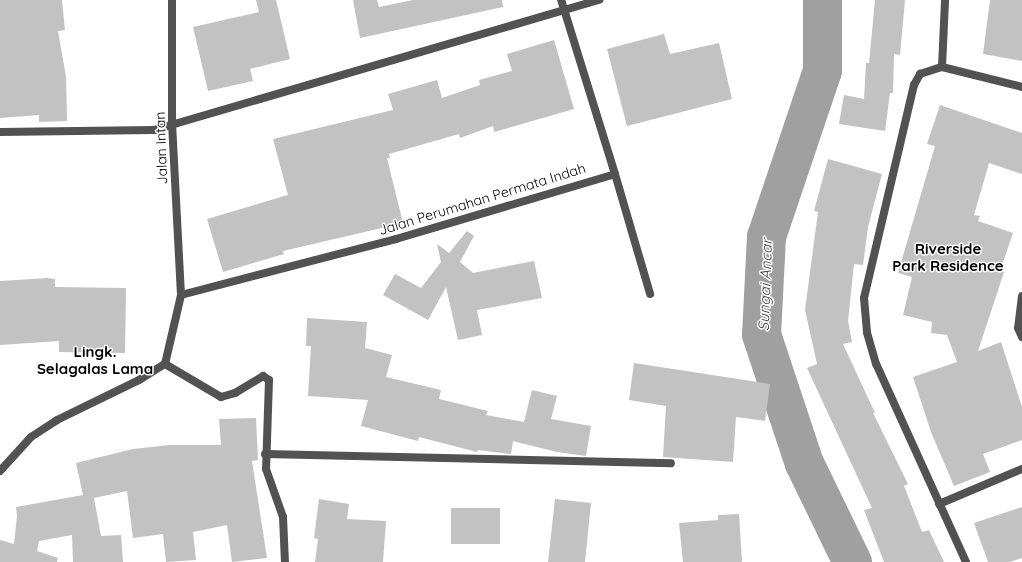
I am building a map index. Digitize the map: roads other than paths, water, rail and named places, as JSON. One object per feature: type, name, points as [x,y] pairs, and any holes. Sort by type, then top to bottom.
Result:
[{"type":"street","name":"Jalan Intan","points":[[165,364],[181,295],[172,125],[172,0]]},
{"type":"street","points":[[561,0],[615,174],[650,294]]},
{"type":"street","points":[[0,132],[106,132],[154,130],[599,0]]},
{"type":"street","points":[[942,67],[944,0]]},
{"type":"street","points":[[966,562],[876,364],[864,315],[864,298],[914,85],[920,74],[942,67],[1022,87]]},
{"type":"street","name":"Jalan Perumahan Permata Indah","points":[[181,295],[396,239],[615,174]]},
{"type":"street","points":[[1022,296],[1018,322],[1022,337]]},
{"type":"street","points":[[0,470],[31,438],[51,425],[139,380],[165,364],[221,397],[235,393],[263,376],[267,377],[270,388],[265,454],[268,474],[283,517],[286,562]]},
{"type":"street","points":[[265,454],[671,463]]},
{"type":"street","points":[[939,504],[1022,469]]},
{"type":"waterway","name":"Sungai Ancar","points":[[822,0],[822,70],[766,236],[761,334],[804,463],[852,562]]},
{"type":"district","name":"Riverside Park Residence","points":[[948,256]]},
{"type":"district","name":"Lingk. Selagalas Lama","points":[[95,360]]}]
